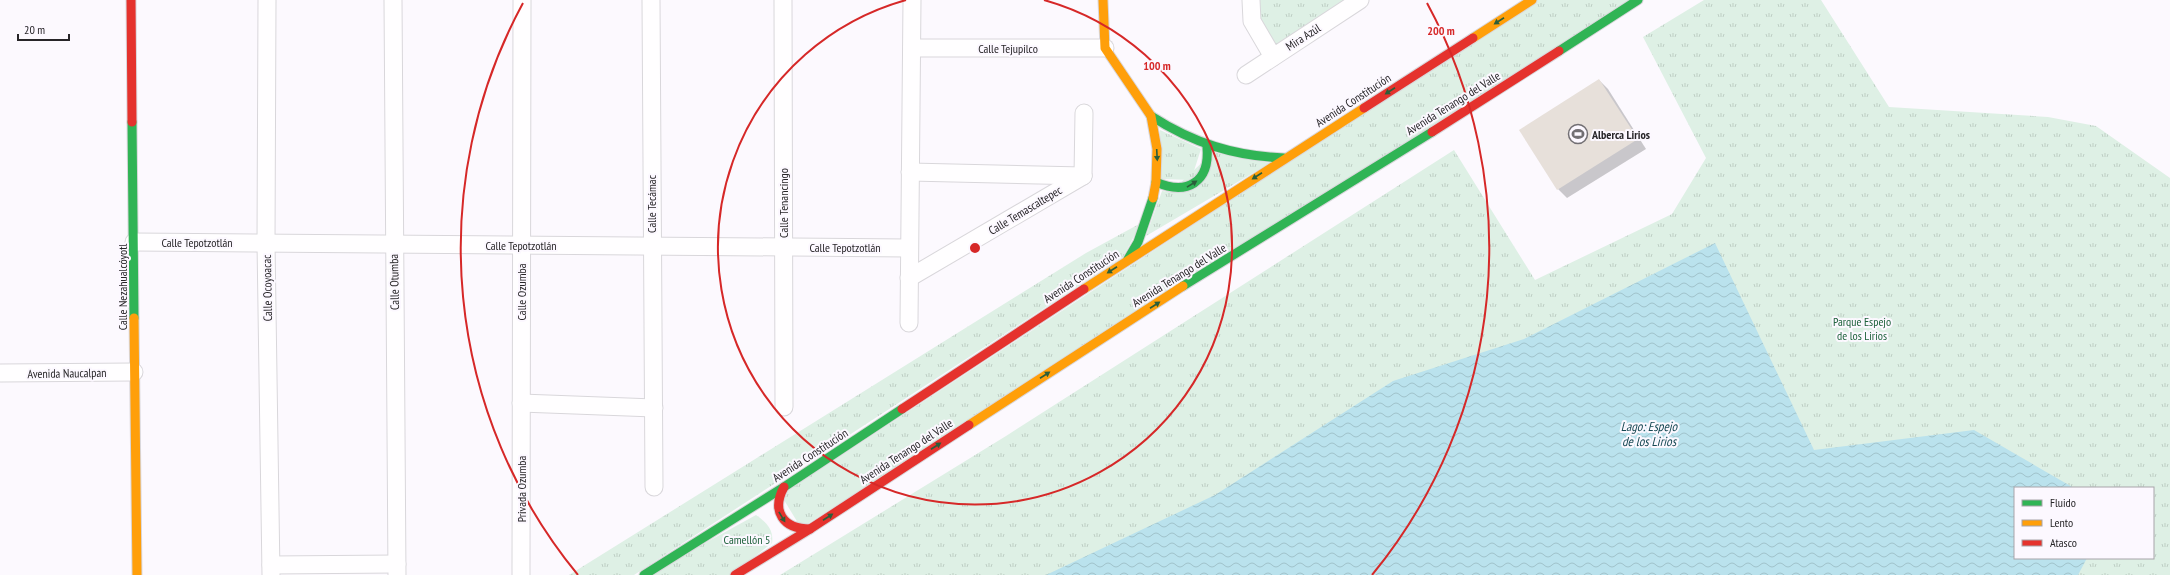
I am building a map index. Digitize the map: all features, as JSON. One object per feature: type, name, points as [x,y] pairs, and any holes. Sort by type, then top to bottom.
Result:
[{"type":"main road","name":"Calle Nezahualcóyotl","points":[[131,0],[137,575]]},
{"type":"main road","points":[[1103,0],[1105,48],[1151,116],[1168,128],[1207,147],[1245,156],[1284,158]]},
{"type":"main road","name":"Avenida Constitución","points":[[644,575],[784,487],[1127,260],[1532,0]]},
{"type":"main road","name":"Avenida Tenango del Valle","points":[[735,575],[810,529],[1163,299],[1453,118],[1638,0]]},
{"type":"main road","points":[[1127,260],[1146,223],[1156,182],[1157,149],[1151,116]]},
{"type":"main road","points":[[1156,182],[1163,187],[1180,189],[1195,183],[1203,174],[1208,163],[1207,147]]},
{"type":"main road","points":[[784,487],[778,501],[780,516],[784,522],[796,529],[810,529]]},
{"type":"main road","points":[[741,514],[757,514]]},
{"type":"main road","points":[[769,555],[774,543]]},
{"type":"street","name":"Calle Ocoyoacac","points":[[267,0],[266,243],[271,570]]},
{"type":"street","name":"Calle Otumba","points":[[271,570],[397,569],[393,0]]},
{"type":"street","name":"Calle Ozumba","points":[[522,0],[522,403]]},
{"type":"street","name":"Calle Tecámac","points":[[651,0],[651,246],[654,487]]},
{"type":"street","name":"Calle Tenancingo","points":[[783,0],[784,407]]},
{"type":"street","points":[[909,323],[908,248],[912,0]]},
{"type":"street","points":[[1251,0],[1252,21],[1273,57]]},
{"type":"street","name":"Mira Azúl","points":[[1246,75],[1360,0]]},
{"type":"street","name":"Calle Tejupilco","points":[[912,48],[1105,48]]},
{"type":"street","points":[[1083,176],[1084,113]]},
{"type":"street","name":"Calle Temascaltepec","points":[[910,172],[1083,176]]},
{"type":"street","name":"Calle Temascaltepec","points":[[909,278],[1083,176]]},
{"type":"street","name":"Calle Tepotzotlán","points":[[134,242],[908,248]]},
{"type":"street","name":"Avenida Naucalpan","points":[[0,374],[134,372]]},
{"type":"street","points":[[522,403],[654,408]]},
{"type":"street","name":"Privada Ozumba","points":[[521,575],[522,403]]},
{"type":"green space","points":[[1254,0],[1354,0],[1274,52],[1255,21]]},
{"type":"green space","points":[[1536,0],[1633,0],[801,528],[781,495]]},
{"type":"green space","name":"Parque Espejo de los Lirios","points":[[1704,0],[1821,0],[1889,107],[2048,117],[2096,126],[2170,178],[2170,575],[780,575],[1006,436],[1454,150],[1535,280],[1672,214],[1706,158],[1643,37]]},
{"type":"green space","points":[[1160,130],[1201,149],[1191,180],[1161,179]]},
{"type":"green space","points":[[1213,152],[1270,163],[1146,236],[1162,191],[1171,192]]},
{"type":"green space","points":[[1141,223],[1123,257],[634,575],[569,575],[1086,253]]},
{"type":"green space","name":"Camellón 5","points":[[756,515],[763,520],[770,530],[772,534],[772,543],[731,575],[647,575]]},
{"type":"water","name":"Lago: Espejo de los Lirios","points":[[1715,243],[1814,450],[1974,430],[2072,487],[2014,487],[2014,559],[2086,559],[2078,575],[1046,575],[1215,495],[1393,381],[1524,339]]},
{"type":"building","name":"Alberca Lirios","points":[[1599,79],[1638,139],[1557,190],[1519,130]]},
{"type":"traffic: fast","points":[[1559,51],[1638,0]]},
{"type":"traffic: fast","points":[[1151,116],[1182,134],[1198,141],[1231,151],[1266,157],[1284,158]]},
{"type":"traffic: fast","points":[[132,122],[134,318]]},
{"type":"traffic: fast","points":[[1183,286],[1432,132]]},
{"type":"traffic: fast","points":[[1156,182],[1167,186],[1177,187],[1187,186],[1194,183],[1205,169],[1207,147]]},
{"type":"traffic: fast","points":[[1128,259],[1138,242],[1153,198]]},
{"type":"traffic: fast","points":[[644,575],[784,487],[902,409]]},
{"type":"traffic: slow","points":[[1103,0],[1105,48],[1151,116],[1157,149],[1156,182],[1153,198]]},
{"type":"traffic: slow","points":[[1473,38],[1532,0]]},
{"type":"traffic: slow","points":[[1084,289],[1364,108]]},
{"type":"traffic: slow","points":[[969,425],[1183,286]]},
{"type":"traffic: slow","points":[[134,318],[137,575]]},
{"type":"traffic: jam","points":[[131,0],[132,122]]},
{"type":"traffic: jam","points":[[1364,108],[1473,38]]},
{"type":"traffic: jam","points":[[1432,132],[1559,51]]},
{"type":"traffic: jam","points":[[902,409],[1084,289]]},
{"type":"traffic: jam","points":[[735,575],[810,529],[969,425]]},
{"type":"traffic: jam","points":[[784,487],[780,496],[779,504],[779,511],[782,517],[786,522],[793,526],[810,529]]},
{"type":"place","name":"Alberca Lirios","points":[[1578,134]]}]
